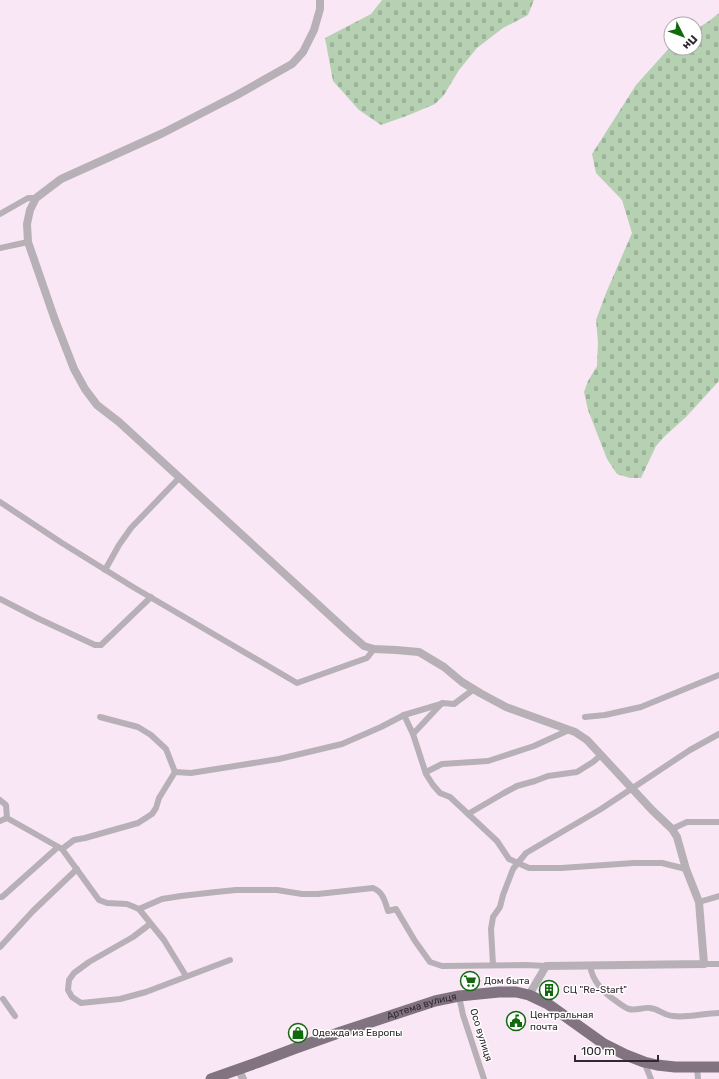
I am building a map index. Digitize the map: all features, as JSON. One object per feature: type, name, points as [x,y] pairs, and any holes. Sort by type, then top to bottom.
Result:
[{"type":"highway","name":"Артема вулиця","points":[[210,1079],[241,1074],[296,1048],[435,1001],[458,996],[499,992],[526,994]]},
{"type":"highway","points":[[526,994],[548,1004],[604,1044],[644,1062],[675,1067],[719,1067]]},
{"type":"street","points":[[320,0],[320,8],[314,30],[303,52],[292,64],[163,133],[60,179],[36,198],[30,210],[26,224],[28,242],[74,369],[85,389],[97,404],[119,422],[349,634],[364,646],[374,649],[419,652],[444,667],[462,682],[506,707],[575,732],[587,740],[652,810],[672,829],[677,838],[686,869],[699,902],[704,964]]},
{"type":"street","points":[[0,214],[28,198],[36,198]]},
{"type":"street","points":[[0,248],[28,242]]},
{"type":"street","points":[[105,570],[119,545],[131,528],[179,478]]},
{"type":"street","points":[[0,502],[105,570],[297,683],[367,658],[374,649]]},
{"type":"street","points":[[0,599],[95,645],[101,645],[151,597]]},
{"type":"street","points":[[585,717],[605,715],[641,707],[719,676]]},
{"type":"street","points":[[175,772],[191,773],[279,759],[342,744],[404,715],[442,703],[454,704],[474,689]]},
{"type":"street","points":[[413,734],[442,703]]},
{"type":"street","points":[[404,715],[413,734],[426,772],[433,785],[440,793],[450,797],[497,841],[509,859],[529,868],[561,868],[634,863],[662,863],[686,869]]},
{"type":"street","points":[[100,717],[138,727],[151,735],[166,749],[175,772]]},
{"type":"street","points":[[426,772],[442,764],[488,761],[534,746],[569,730]]},
{"type":"street","points":[[493,965],[491,929],[493,917],[500,907],[513,869],[526,853],[632,789],[690,750],[719,734]]},
{"type":"street","points":[[468,814],[518,786],[548,776],[577,772],[601,755]]},
{"type":"street","points":[[0,897],[2,897],[60,848],[74,840],[138,823],[152,814],[156,808],[159,798],[175,772]]},
{"type":"street","points":[[0,800],[6,805],[7,818]]},
{"type":"street","points":[[7,818],[60,848],[99,900],[107,903],[127,904],[138,909],[164,940],[186,976]]},
{"type":"street","points":[[0,821],[7,818]]},
{"type":"street","points":[[672,829],[687,822],[719,822]]},
{"type":"street","points":[[0,947],[33,911],[77,869]]},
{"type":"street","points":[[138,909],[162,899],[236,890],[277,890],[302,894],[318,894],[373,888],[378,890],[382,895],[388,911],[396,909],[415,941],[430,962],[442,966],[719,964]]},
{"type":"street","points":[[699,902],[719,896]]},
{"type":"street","points":[[150,924],[132,937],[74,972],[69,980],[68,990],[72,997],[81,1003],[120,999],[146,992],[230,960]]},
{"type":"street","points":[[526,994],[546,966]]},
{"type":"street","points":[[590,966],[594,979],[599,987],[607,995],[628,1009],[634,1010],[651,1008],[673,1016],[719,1013]]},
{"type":"street","name":"Осо вулиця","points":[[458,996],[484,1079]]},
{"type":"street","points":[[1,998],[15,1016]]},
{"type":"street","points":[[644,1062],[651,1079]]},
{"type":"street","points":[[697,1067],[698,1079]]},
{"type":"green space","points":[[382,0],[534,0],[528,15],[503,28],[477,48],[459,70],[444,95],[435,104],[381,125],[359,110],[333,81],[325,38],[371,14]]},
{"type":"green space","points":[[719,13],[719,381],[686,417],[656,446],[641,478],[630,478],[617,474],[607,459],[588,410],[584,392],[588,381],[597,366],[598,342],[596,320],[632,233],[622,200],[596,173],[592,154],[636,85],[663,55],[703,56],[703,25]]},
{"type":"place","name":"Дом быта","points":[[470,981]]},
{"type":"place","name":"СЦ \"Re-Start\"","points":[[549,990]]},
{"type":"place","name":"Центральная почта","points":[[516,1021]]},
{"type":"place","name":"Одежда из Европы","points":[[298,1033]]}]
